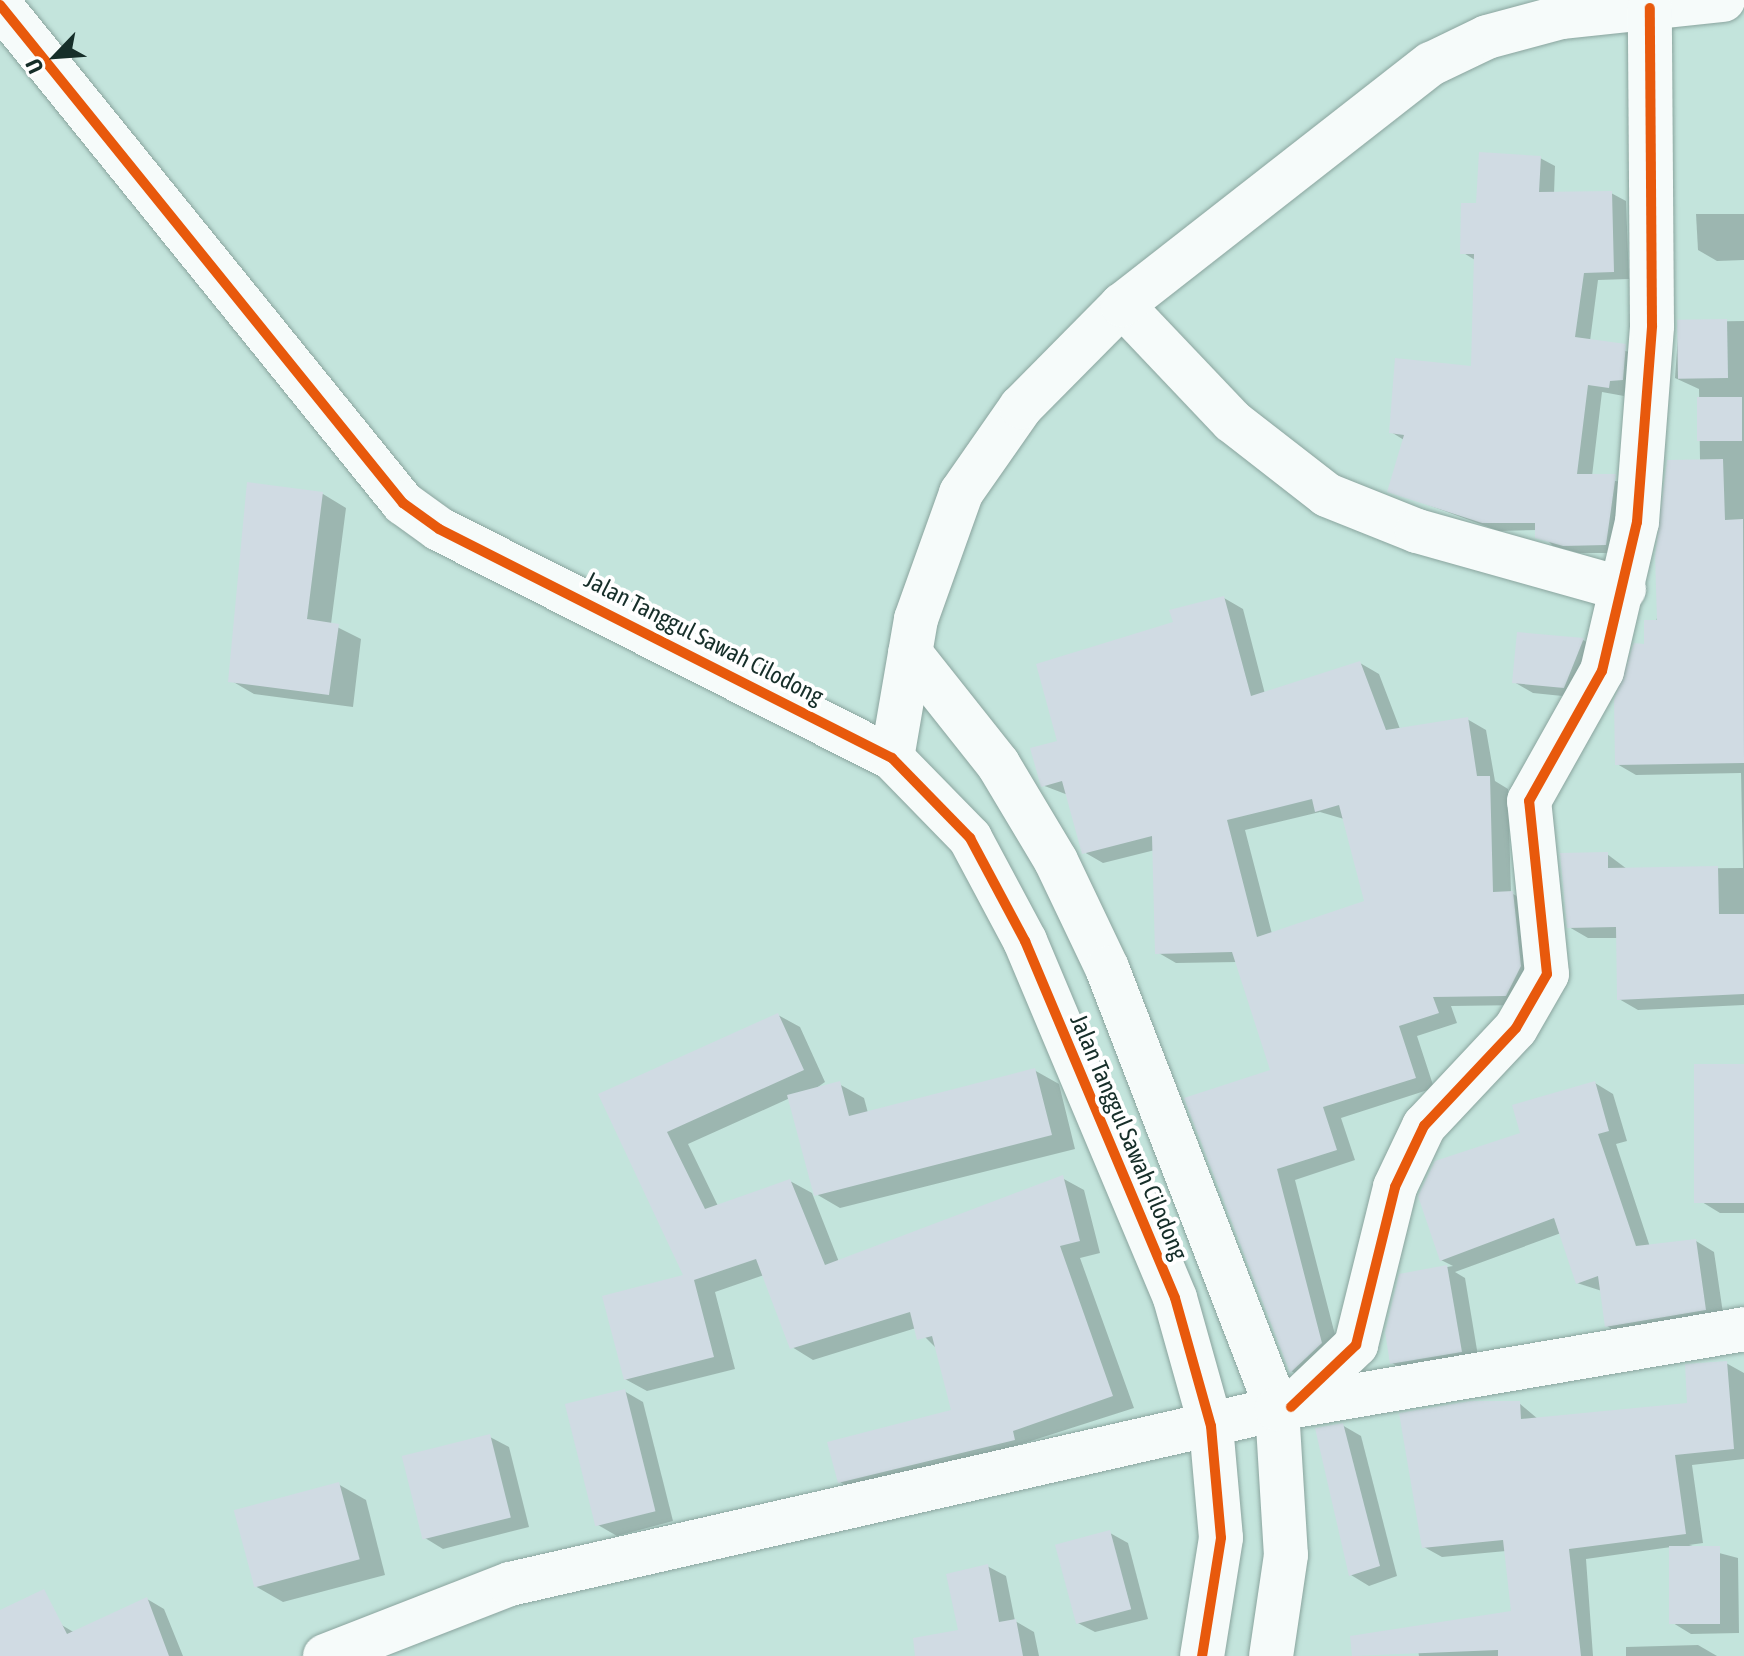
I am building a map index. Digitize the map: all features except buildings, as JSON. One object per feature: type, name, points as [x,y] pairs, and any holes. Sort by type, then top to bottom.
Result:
[{"type":"street","points":[[892,758],[910,653],[961,493],[1021,407],[1122,305],[1431,64],[1487,37],[1561,17],[1723,0]]},
{"type":"street","name":"Jalan Tanggul Sawah Cilodong","points":[[0,5],[403,503],[439,529],[892,758],[945,804],[988,868],[1136,1197],[1175,1298],[1211,1426],[1221,1538],[1202,1656]]},
{"type":"street","points":[[1284,1408],[1356,1345],[1395,1187],[1424,1126],[1516,1028],[1547,974],[1529,801],[1587,705],[1624,589],[1652,326],[1650,8]]},
{"type":"street","points":[[1122,305],[1232,421],[1327,495],[1417,531],[1624,589]]},
{"type":"street","points":[[910,653],[998,764],[1056,861],[1107,968],[1190,1186],[1284,1408],[1287,1508],[1271,1656]]},
{"type":"street","points":[[1136,1197],[1190,1186]]},
{"type":"street","points":[[325,1656],[510,1584],[1284,1408],[1744,1329]]},
{"type":"cycle path","points":[[0,5],[403,503],[439,529],[892,758],[970,838],[1025,941],[1175,1298],[1211,1426],[1221,1538],[1202,1656]]},
{"type":"cycle path","points":[[1291,1407],[1356,1345],[1395,1187],[1424,1126],[1516,1028],[1547,974],[1529,801],[1602,671],[1637,522],[1652,326],[1650,8]]}]
